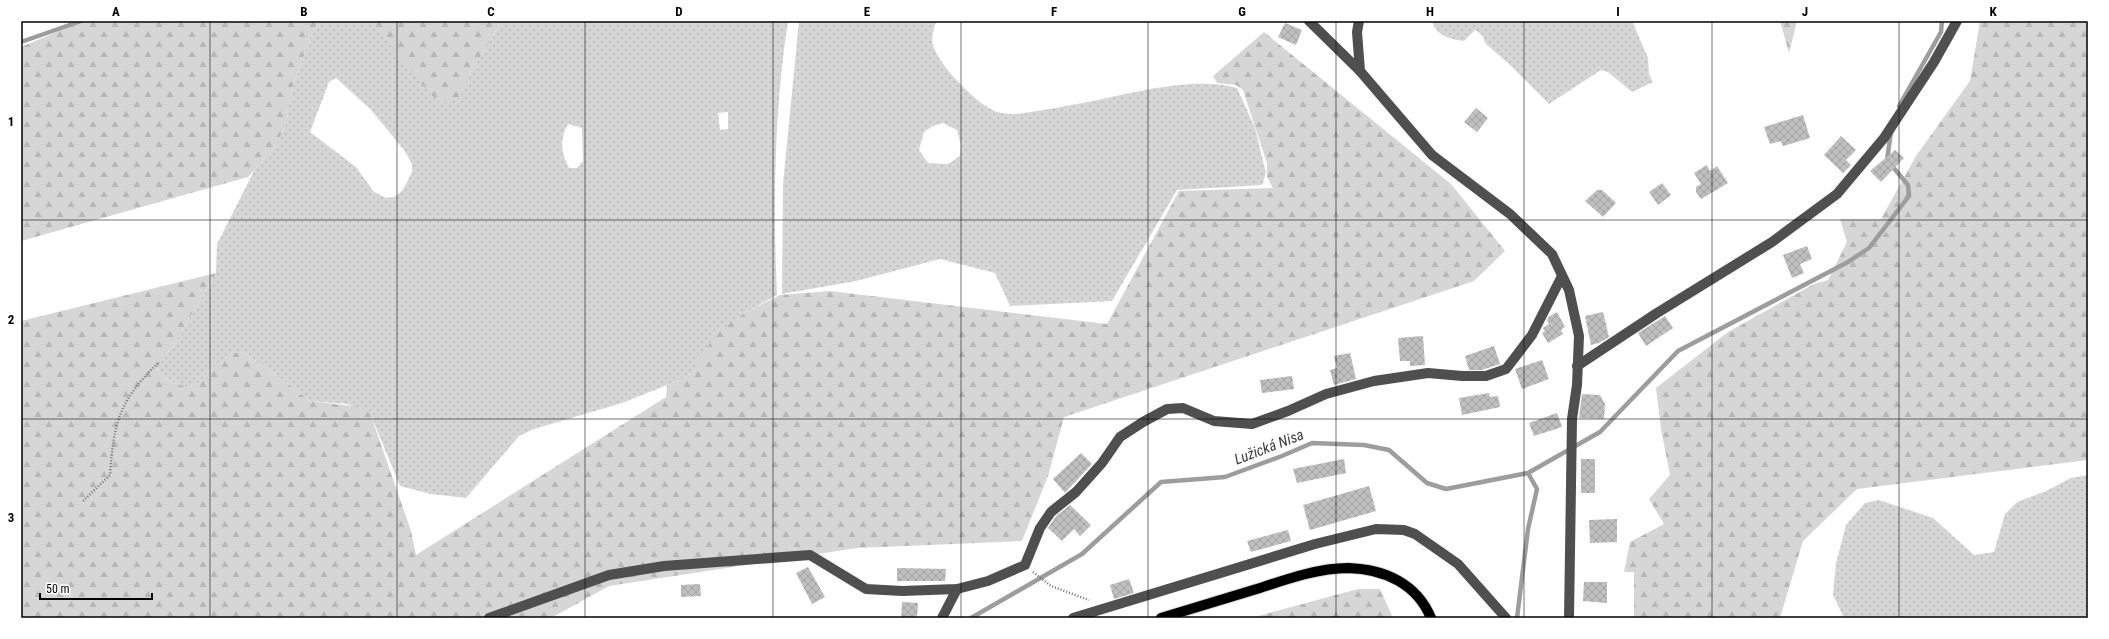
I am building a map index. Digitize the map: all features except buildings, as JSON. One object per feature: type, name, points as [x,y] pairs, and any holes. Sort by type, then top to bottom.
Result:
[{"type":"main road","points":[[1161,618],[1286,580],[1348,568],[1393,577],[1410,587],[1422,598],[1431,618]]},
{"type":"street","points":[[1309,21],[1360,71],[1432,155],[1510,214],[1552,254],[1569,290],[1579,336],[1578,366],[1572,419],[1569,618]]},
{"type":"street","points":[[1359,21],[1357,32],[1360,71]]},
{"type":"street","points":[[1578,366],[1657,313],[1772,242],[1838,194],[1884,138],[1934,62],[1957,21]]},
{"type":"street","points":[[489,618],[609,575],[664,566],[810,555],[866,589],[902,592],[957,589],[988,581],[1025,565],[1040,528],[1051,512],[1076,492],[1102,464],[1120,437],[1167,409],[1184,408],[1214,421],[1252,424],[1288,411],[1326,394],[1374,381],[1428,373],[1486,376],[1506,369],[1532,335],[1562,276]]},
{"type":"street","points":[[1073,618],[1315,544],[1376,529],[1404,530],[1415,534],[1458,564],[1506,618]]},
{"type":"street","points":[[942,618],[957,589]]},
{"type":"path","points":[[83,501],[110,475],[113,439],[121,411],[138,382],[159,362]]},
{"type":"path","points":[[1025,565],[1051,586],[1092,601]]},
{"type":"green space","points":[[83,21],[320,21],[310,38],[291,92],[285,126],[275,147],[248,177],[21,241],[21,47]]},
{"type":"green space","points":[[320,21],[370,21],[459,98],[468,77],[502,21],[788,21],[783,55],[777,123],[775,226],[777,295],[746,312],[701,358],[687,377],[622,403],[534,429],[519,436],[466,498],[431,494],[400,486],[370,413],[347,404],[310,401],[271,371],[241,352],[210,369],[200,382],[188,388],[166,379],[156,368],[174,344],[216,273],[217,244],[255,169],[275,147],[285,126],[291,92],[310,38]],"holes":[[[336,78],[371,110],[404,150],[412,164],[412,172],[407,182],[402,191],[394,197],[386,198],[374,192],[356,167],[310,132],[329,82]],[[728,112],[728,129],[720,130],[718,113]],[[568,124],[582,128],[583,161],[577,168],[569,168],[564,157],[562,141]]]},
{"type":"green space","points":[[370,21],[502,21],[468,77],[459,98],[447,104],[431,95]]},
{"type":"green space","points":[[799,21],[937,21],[932,39],[936,53],[957,81],[966,90],[975,98],[997,112],[1018,114],[1184,84],[1221,85],[1237,88],[1255,128],[1266,173],[1262,185],[1177,190],[1112,301],[1010,306],[995,273],[940,259],[856,281],[782,294],[783,184]],"holes":[[[943,123],[957,130],[961,145],[960,156],[948,164],[928,163],[919,150],[924,132],[933,126]]]},
{"type":"green space","points":[[1432,21],[1632,21],[1648,58],[1649,74],[1653,82],[1632,92],[1608,72],[1601,70],[1549,104],[1510,65],[1486,44],[1482,35],[1475,30],[1464,41],[1454,39],[1445,36],[1437,30]]},
{"type":"green space","points":[[1780,21],[1797,21],[1789,53]]},
{"type":"green space","points":[[1980,21],[2088,21],[2088,460],[1857,489],[1803,541],[1780,618],[1631,618],[1634,616],[1634,572],[1624,572],[1630,542],[1664,524],[1649,499],[1670,475],[1661,429],[1656,388],[1728,332],[1814,284],[1828,280],[1847,242],[1840,219],[1881,219],[1916,156],[1970,81]]},
{"type":"green space","points":[[1264,32],[1451,184],[1505,251],[1474,281],[1064,417],[1048,476],[1022,541],[857,548],[609,586],[551,618],[21,618],[21,321],[216,273],[174,344],[156,368],[166,379],[188,388],[200,382],[210,369],[228,354],[241,352],[271,371],[310,401],[360,407],[370,413],[411,531],[416,555],[666,397],[667,385],[687,377],[717,333],[746,312],[780,295],[830,291],[1107,324],[1179,191],[1273,188],[1267,177],[1267,163],[1243,90],[1236,85],[1217,83],[1213,76]]},
{"type":"green space","points":[[2088,475],[2088,618],[1844,618],[1833,595],[1836,563],[1846,525],[1865,503],[1879,500],[1933,518],[1974,555],[1994,552],[2005,514],[2017,502],[2046,491],[2071,478]]},
{"type":"green space","points":[[1358,589],[1380,589],[1393,618],[1251,618]]},
{"type":"waterway","points":[[21,42],[81,21]]},
{"type":"waterway","points":[[1899,106],[1941,32],[1942,21]]},
{"type":"waterway","points":[[1528,473],[1600,432],[1678,351],[1848,262],[1869,248],[1909,196],[1908,185],[1887,160],[1891,132]]},
{"type":"waterway","name":"Lužická Nisa","points":[[971,618],[1082,554],[1161,482],[1225,477],[1312,443],[1364,445],[1389,450],[1427,483],[1446,489],[1528,473],[1537,489],[1528,529],[1517,618]]}]
